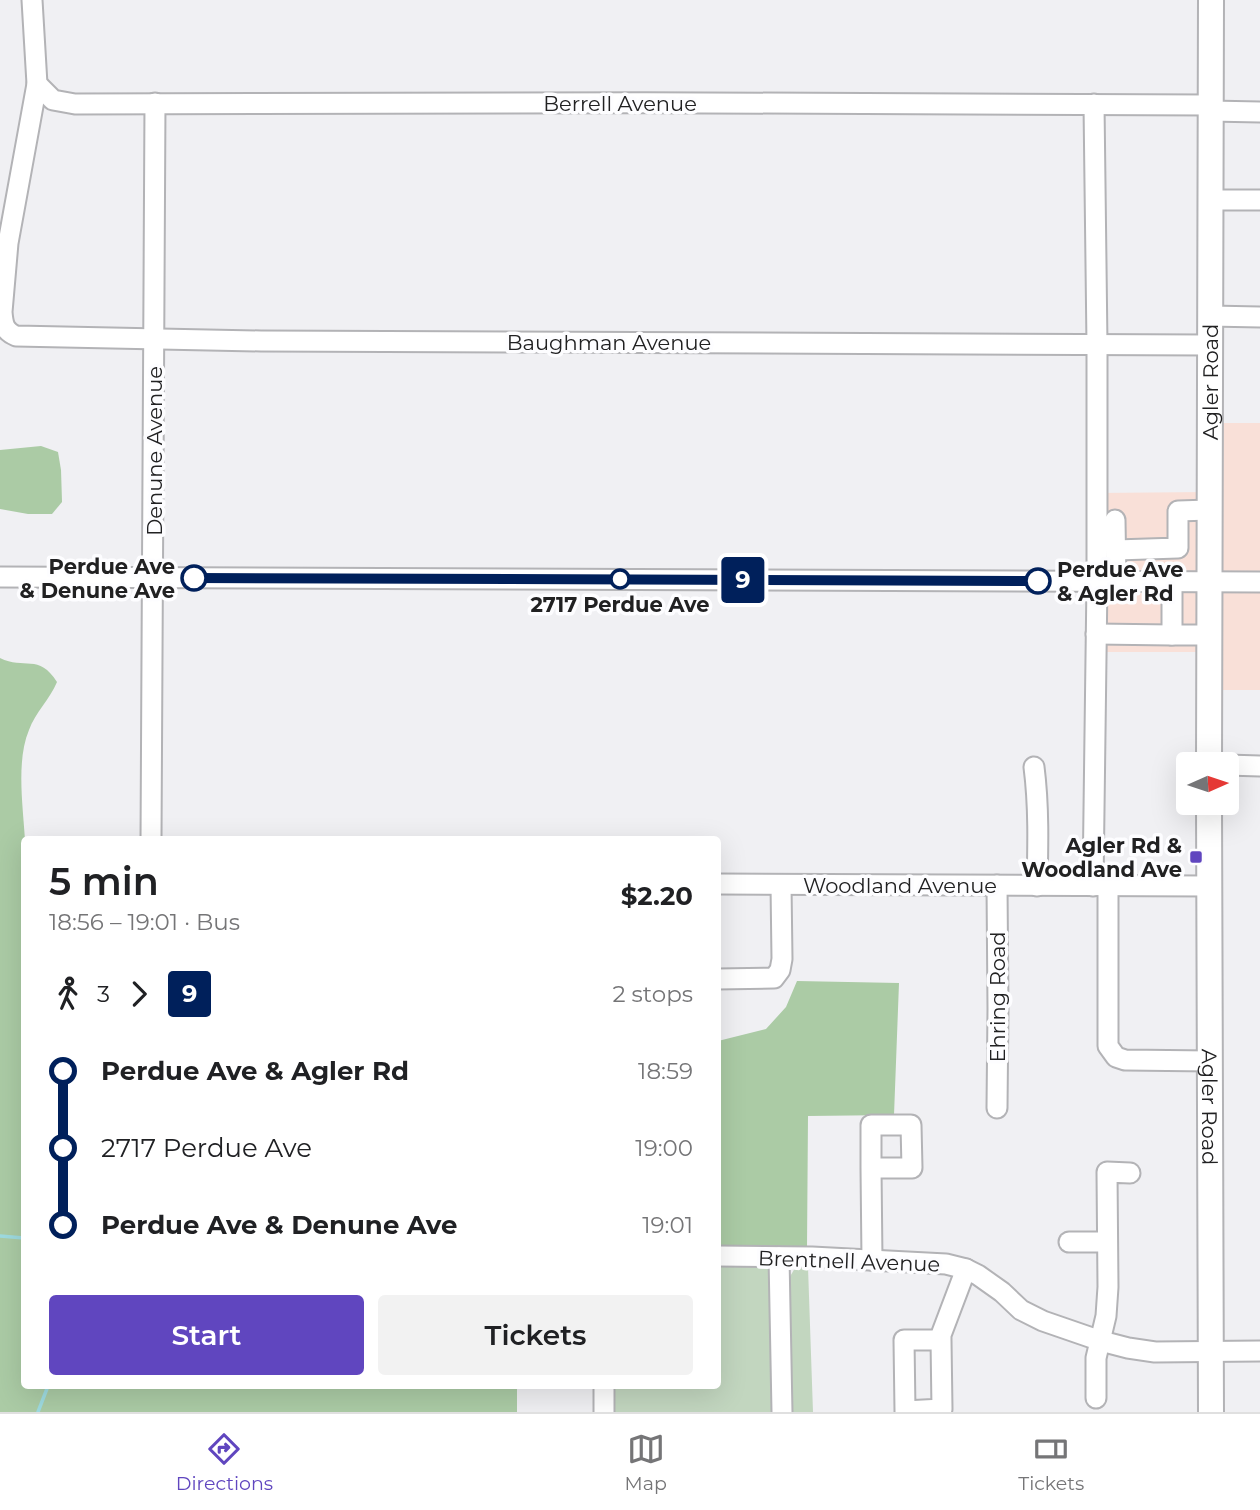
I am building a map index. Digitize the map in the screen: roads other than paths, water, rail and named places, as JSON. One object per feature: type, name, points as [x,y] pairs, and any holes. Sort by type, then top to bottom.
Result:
[{"type":"main road","name":"Agler Road","points":[[1209,752],[1211,0]]},
{"type":"main road","name":"Agler Road","points":[[1209,816],[1210,1412]]},
{"type":"street","points":[[33,0],[37,85]]},
{"type":"street","name":"Berrell Avenue","points":[[37,85],[53,100],[75,104],[1094,104],[1260,112]]},
{"type":"street","name":"Baughman Avenue","points":[[37,85],[8,243],[2,312],[5,335],[275,341],[1209,345]]},
{"type":"street","name":"Denune Avenue","points":[[150,836],[155,103]]},
{"type":"street","points":[[1094,104],[1097,345],[1106,581]]},
{"type":"street","points":[[1210,200],[1260,200]]},
{"type":"street","points":[[1210,316],[1260,317]]},
{"type":"street","points":[[1116,550],[1178,548],[1178,511],[1209,510]]},
{"type":"street","points":[[1115,520],[1116,550],[1106,581],[1096,634],[1101,886],[1108,1046],[1116,1057],[1125,1060],[1210,1061]]},
{"type":"street","points":[[0,577],[1260,582]]},
{"type":"street","points":[[1172,581],[1172,635]]},
{"type":"street","points":[[1096,634],[1208,635]]},
{"type":"street","points":[[1239,765],[1260,766]]},
{"type":"street","points":[[1034,767],[1037,886]]},
{"type":"street","name":"Woodland Avenue","points":[[721,884],[1209,886]]},
{"type":"street","points":[[721,978],[774,978],[780,970],[781,884]]},
{"type":"street","name":"Ehring Road","points":[[997,885],[997,1108]]},
{"type":"street","points":[[872,1168],[872,1260]]},
{"type":"street","points":[[1096,1398],[1096,1358],[1106,1316],[1108,1287],[1107,1242],[1099,1172],[1130,1173]]},
{"type":"street","points":[[1069,1242],[1107,1242]]},
{"type":"street","name":"Brentnell Avenue","points":[[721,1256],[946,1264],[966,1269],[1002,1292],[1021,1310],[1043,1321],[1101,1341],[1155,1352],[1260,1351]]},
{"type":"street","points":[[779,1257],[782,1412]]},
{"type":"street","points":[[941,1340],[966,1269]]},
{"type":"street","points":[[604,1389],[604,1412]]},
{"type":"waterway","points":[[0,1236],[21,1238]]},
{"type":"waterway","points":[[38,1412],[47,1389]]},
{"type":"place","name":"Perdue Ave & Denune Ave","points":[[194,578]]},
{"type":"place","name":"2717 Perdue Ave","points":[[620,579]]},
{"type":"place","name":"Perdue Ave & Agler Rd","points":[[1038,581]]},
{"type":"place","name":"Agler Rd & Woodland Ave","points":[[1196,857]]}]
